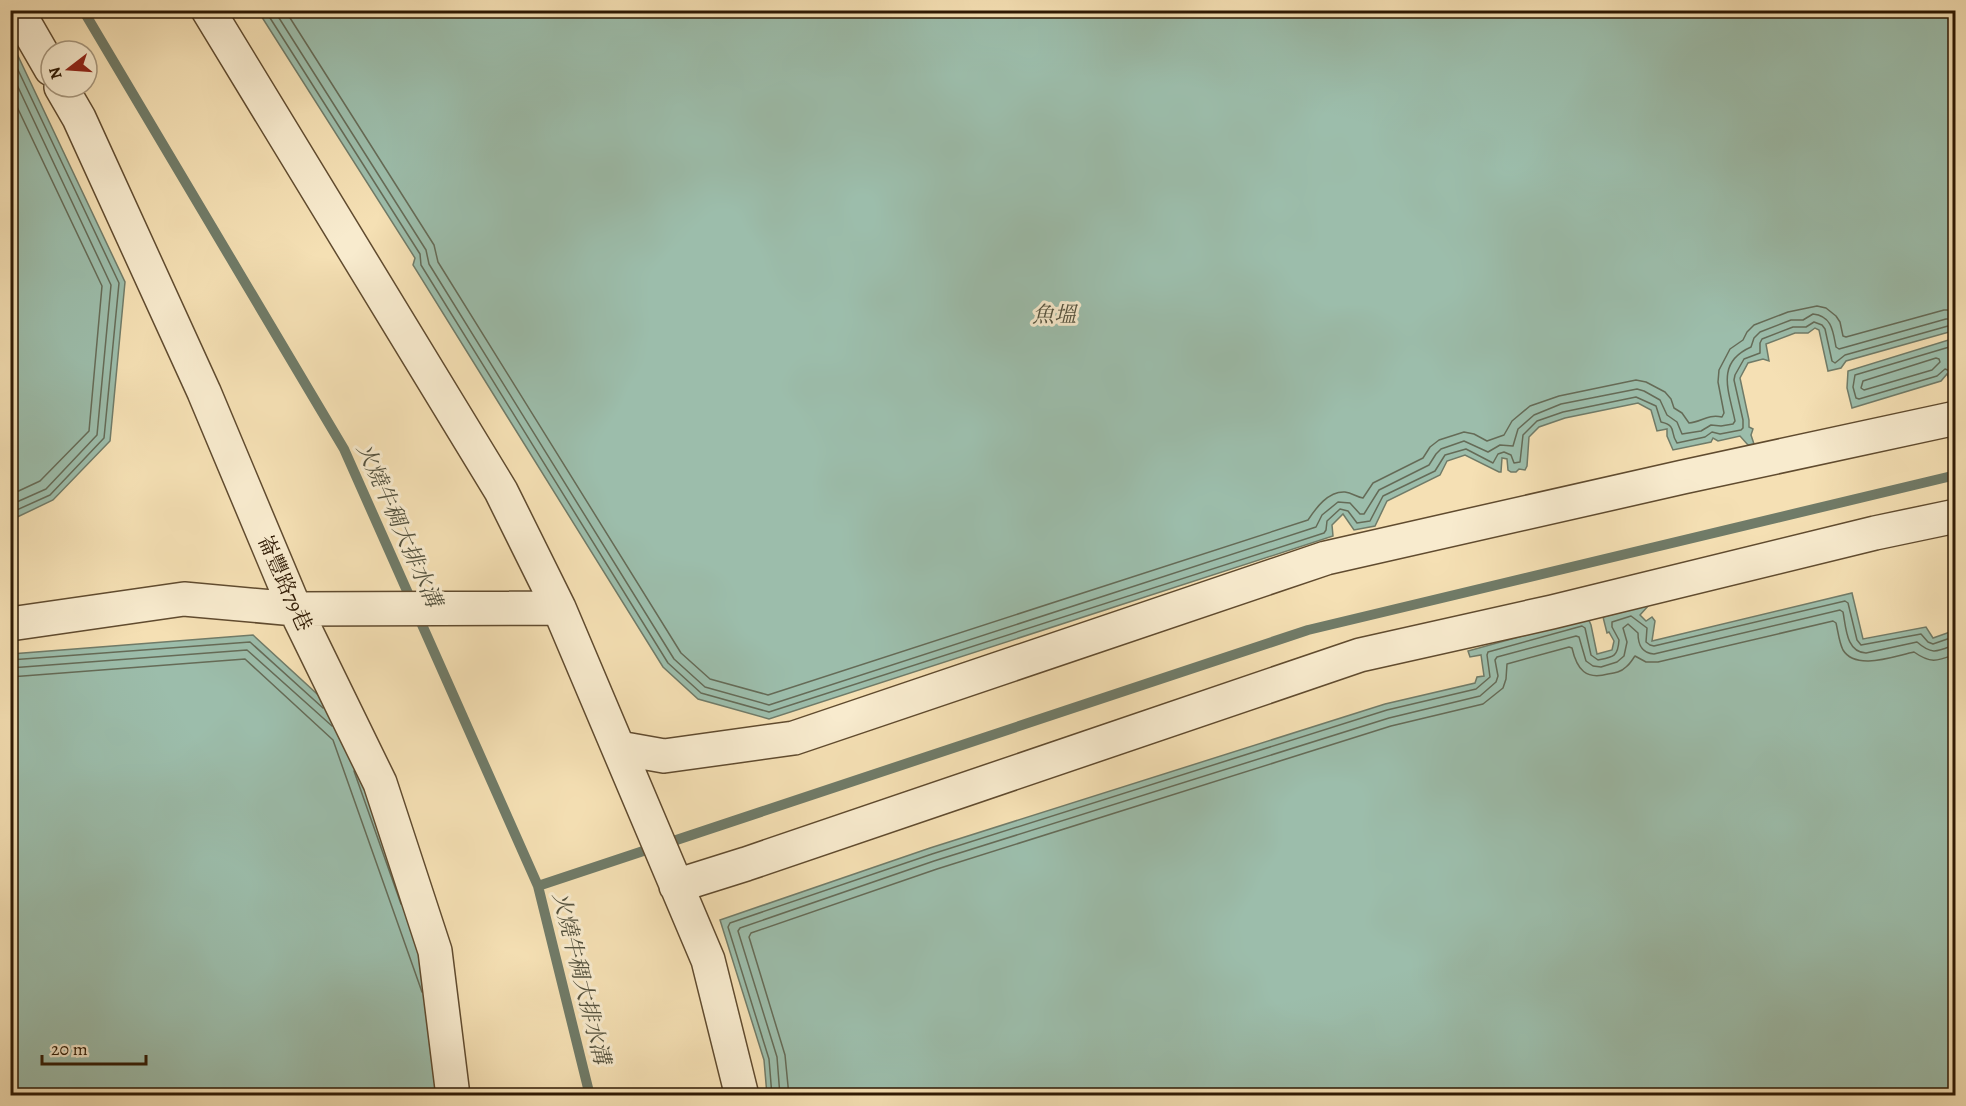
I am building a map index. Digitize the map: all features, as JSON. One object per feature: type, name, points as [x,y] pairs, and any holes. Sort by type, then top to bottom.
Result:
[{"type":"street","points":[[17,10],[39,48]]},
{"type":"street","points":[[208,10],[501,490],[559,608],[708,960],[742,1095]]},
{"type":"street","name":"崙豐路79巷","points":[[68,99],[79,118],[204,392],[295,609],[380,783],[435,951],[453,1095]]},
{"type":"street","points":[[619,748],[664,756],[794,738],[1326,558],[1956,418]]},
{"type":"street","points":[[676,886],[1360,656],[1552,612],[1875,533],[1956,516]]},
{"type":"street","points":[[10,624],[184,599],[295,609],[559,608]]},
{"type":"water","name":"魚塭","points":[[258,11],[1955,11],[1955,331],[1846,361],[1841,368],[1828,371],[1819,330],[1815,328],[1808,333],[1795,333],[1766,344],[1769,361],[1763,359],[1748,363],[1740,378],[1749,427],[1753,429],[1751,435],[1754,444],[1748,445],[1740,436],[1718,441],[1713,438],[1711,442],[1673,450],[1667,436],[1667,429],[1657,431],[1651,410],[1638,403],[1565,418],[1539,427],[1529,437],[1525,470],[1519,469],[1511,472],[1508,470],[1507,459],[1502,458],[1501,472],[1499,472],[1465,455],[1447,461],[1440,475],[1387,501],[1375,526],[1354,530],[1343,514],[1332,525],[1333,536],[769,719],[698,699],[663,667],[413,265],[415,258]]},
{"type":"water","points":[[10,39],[125,282],[110,441],[53,500],[11,520]]},
{"type":"water","points":[[1955,338],[1955,378],[1949,379],[1947,374],[1941,381],[1852,408],[1847,388],[1848,371]]},
{"type":"water","points":[[1852,593],[1863,639],[1926,627],[1933,638],[1953,631],[1955,621],[1955,1095],[767,1095],[764,1060],[720,920],[930,848],[1385,704],[1475,683],[1477,677],[1484,676],[1481,655],[1470,657],[1468,651],[1588,618],[1597,654],[1612,650],[1614,641],[1609,632],[1607,633],[1603,617],[1650,604],[1640,615],[1646,621],[1652,617],[1655,621],[1652,641]]},
{"type":"water","points":[[253,635],[353,727],[451,1007],[451,1095],[11,1096],[11,654]]},
{"type":"waterway","name":"火燒牛稠大排水溝","points":[[83,10],[344,449],[538,886],[590,1096]]},
{"type":"waterway","points":[[538,886],[1308,630],[1956,475]]}]
